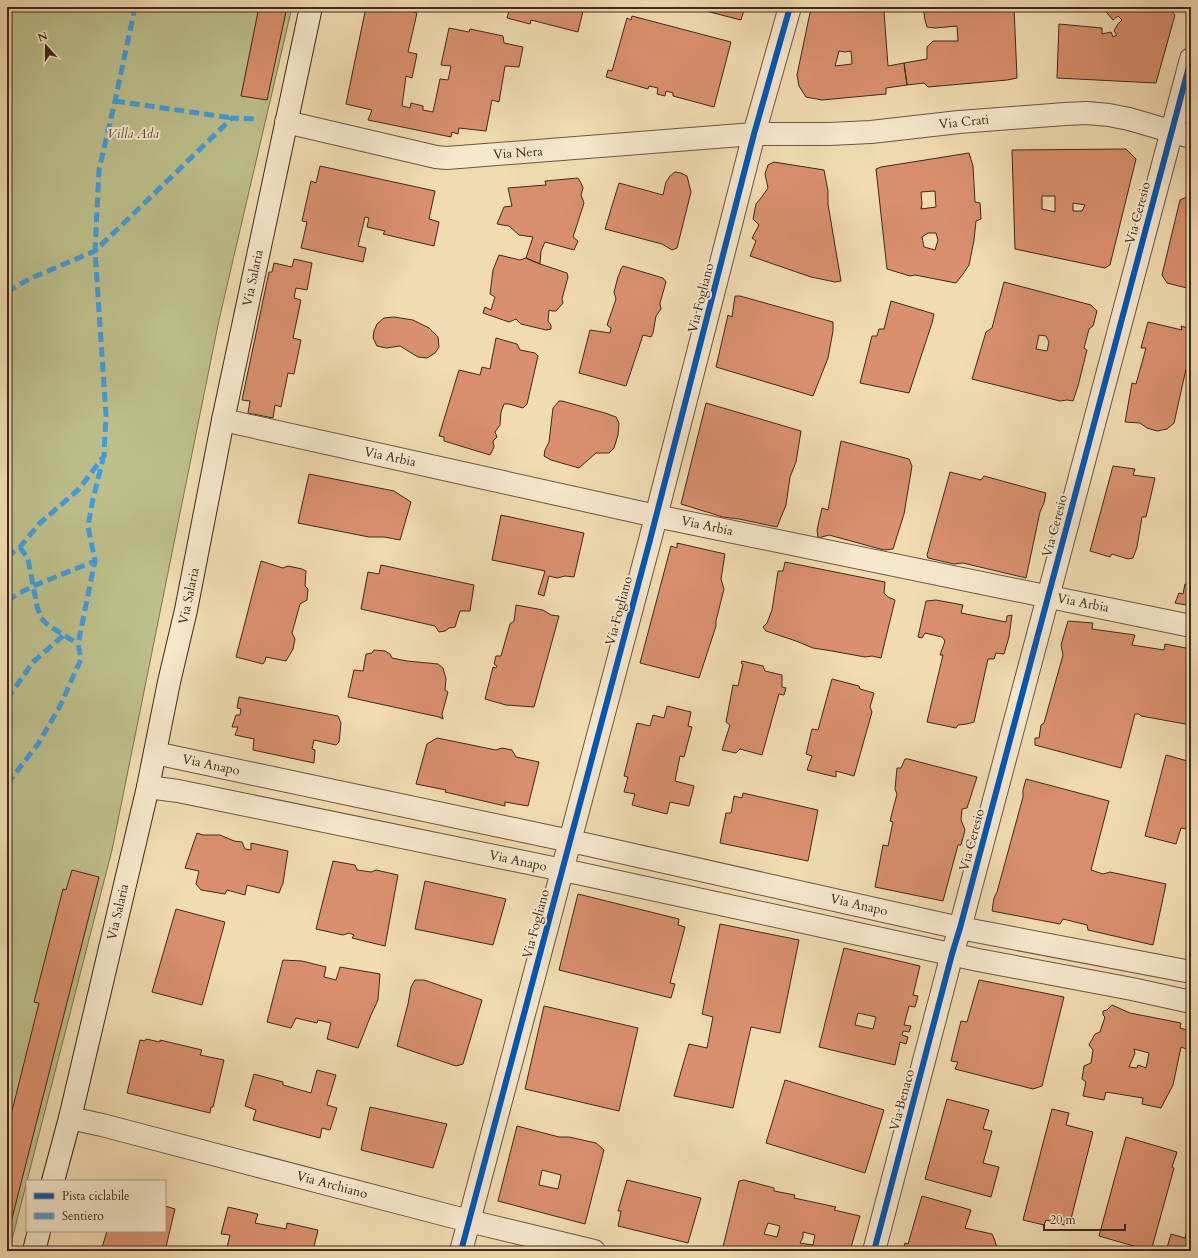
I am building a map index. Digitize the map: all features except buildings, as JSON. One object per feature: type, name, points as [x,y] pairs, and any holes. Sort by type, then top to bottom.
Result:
[{"type":"street","name":"Via Salaria","points":[[53,1180],[70,1118],[148,787],[169,682],[186,610],[223,420],[311,7]]},
{"type":"street","name":"Via Fogliano","points":[[461,1251],[656,516],[754,134],[790,7]]},
{"type":"street","name":"Via Ceresio","points":[[960,928],[1048,596],[1181,134],[1191,59]]},
{"type":"street","name":"Via Crati","points":[[754,134],[829,134],[871,132],[1042,115],[1080,114],[1129,119],[1181,134]]},
{"type":"street","name":"Via Nera","points":[[286,122],[436,157],[446,158],[754,134]]},
{"type":"street","name":"Via Arbia","points":[[223,420],[656,516],[1191,626]]},
{"type":"street","name":"Via Anapo","points":[[155,752],[570,841],[960,928],[1191,972]]},
{"type":"street","name":"Via Anapo","points":[[148,787],[178,791],[353,827],[952,954],[1191,1002]]},
{"type":"street","points":[[353,827],[360,796]]},
{"type":"street","points":[[754,911],[759,883]]},
{"type":"street","points":[[952,954],[960,928]]},
{"type":"street","name":"Via Benaco","points":[[874,1251],[952,954]]},
{"type":"street","points":[[1132,989],[1139,961]]},
{"type":"street","name":"Via Archiano","points":[[70,1118],[102,1125],[469,1221],[594,1251]]},
{"type":"street","points":[[34,1251],[39,1232]]},
{"type":"green space","name":"Villa Ada","points":[[7,7],[292,7],[219,320],[112,850],[9,1251],[7,1251]]},
{"type":"marked path","points":[[7,557],[20,547],[39,524],[79,489],[104,456],[106,415],[95,251],[99,170],[135,7]]},
{"type":"marked path","points":[[115,101],[232,118]]},
{"type":"marked path","points":[[7,292],[29,279],[95,251],[232,118],[259,119]]},
{"type":"marked path","points":[[7,784],[38,744],[60,706],[81,659],[78,644],[95,561],[88,526],[103,459]]},
{"type":"marked path","points":[[20,547],[28,559],[37,606],[41,618],[48,625],[78,644]]},
{"type":"marked path","points":[[7,600],[33,586],[95,561]]},
{"type":"marked path","points":[[7,699],[33,662],[64,635]]},
{"type":"cycle path","points":[[461,1251],[650,540],[754,134],[790,7]]},
{"type":"cycle path","points":[[874,1251],[1191,59]]}]
